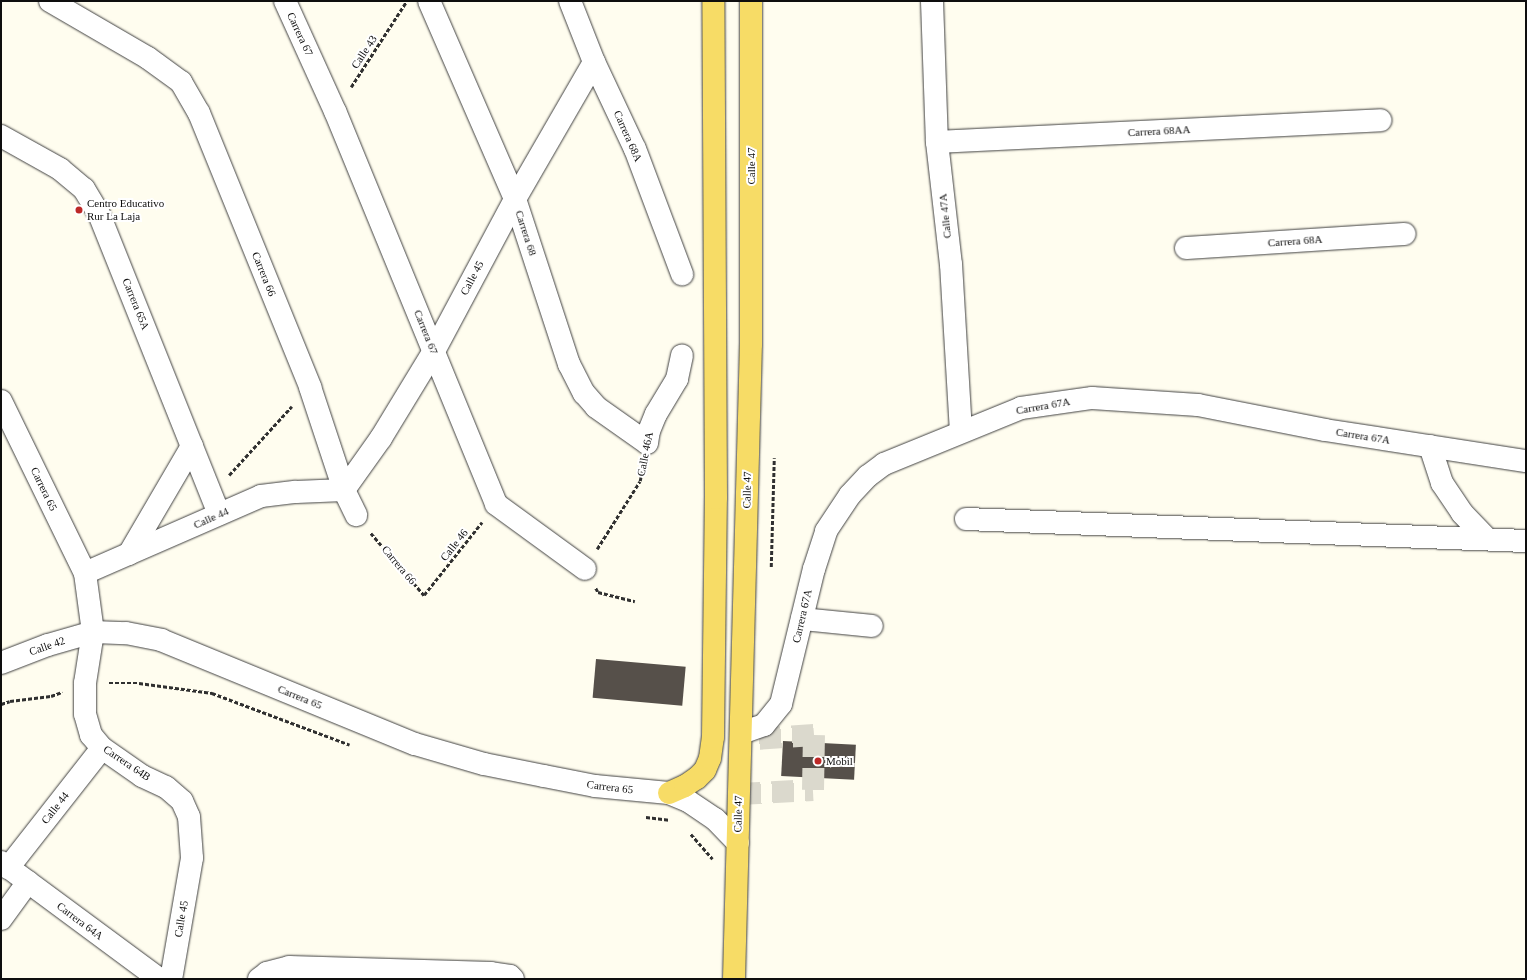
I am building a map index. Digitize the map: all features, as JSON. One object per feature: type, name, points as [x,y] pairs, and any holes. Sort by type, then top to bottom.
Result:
[{"type":"main road","points":[[669,793],[685,786],[705,770],[710,758],[714,737],[716,490],[713,1]]},
{"type":"main road","name":"Calle 47","points":[[734,979],[750,344],[751,1]]},
{"type":"street","name":"Carrera 66","points":[[50,1],[148,58],[181,82],[199,113],[310,387],[344,490],[356,515]]},
{"type":"street","name":"Carrera 67","points":[[285,1],[335,111],[496,504]]},
{"type":"street","name":"Carrera 68","points":[[429,1],[515,199],[569,364],[584,393],[596,407],[647,443]]},
{"type":"street","name":"Carrera 68A","points":[[570,1],[594,62],[635,149],[682,274]]},
{"type":"street","name":"Calle 47A","points":[[932,1],[937,142],[951,264],[961,432]]},
{"type":"street","name":"Calle 45","points":[[344,490],[381,438],[434,351],[515,199],[594,62]]},
{"type":"street","name":"Carrera 68AA","points":[[937,142],[1380,120]]},
{"type":"street","name":"Carrera 65A","points":[[1,136],[60,169],[84,189],[99,214],[219,514]]},
{"type":"street","name":"Carrera 68A","points":[[1186,248],[1405,234]]},
{"type":"street","name":"Calle 46A","points":[[647,443],[649,431],[656,414],[676,379],[682,356]]},
{"type":"street","name":"Carrera 67A","points":[[741,733],[764,725],[782,704],[814,569],[826,531],[850,495],[868,476],[884,464],[1021,408],[1092,398],[1198,405],[1326,430],[1526,461]]},
{"type":"street","name":"Carrera 65","points":[[1,401],[85,573],[93,632],[126,633],[160,640],[415,744],[484,764],[595,786],[669,793],[688,801],[715,819],[738,843]]},
{"type":"street","points":[[129,554],[192,446]]},
{"type":"street","points":[[1430,446],[1442,483],[1462,513],[1487,539]]},
{"type":"street","name":"Calle 44","points":[[85,573],[261,496],[296,492],[344,490]]},
{"type":"street","points":[[496,504],[585,569]]},
{"type":"street","points":[[966,519],[1526,541]]},
{"type":"street","points":[[802,619],[872,626]]},
{"type":"street","name":"Calle 42","points":[[1,663],[48,645],[93,632]]},
{"type":"street","name":"Carrera 64B","points":[[93,632],[85,683],[85,714],[91,735],[102,748],[142,776],[166,787],[182,801],[189,817],[192,858]]},
{"type":"street","name":"Calle 44","points":[[5,865],[102,748]]},
{"type":"street","name":"Calle 45","points":[[171,979],[192,858]]},
{"type":"street","name":"Carrera 64A","points":[[5,865],[159,979]]},
{"type":"street","points":[[1,919],[28,882]]},
{"type":"street","points":[[259,979],[267,973],[289,966],[491,973],[510,976],[513,979]]},
{"type":"path","name":"Calle 43","points":[[335,111],[406,1]]},
{"type":"path","name":"Calle 44","points":[[211,494],[310,387]]},
{"type":"path","name":"Calle 46A","points":[[585,569],[640,481],[647,443]]},
{"type":"path","name":"Calle 46","points":[[424,595],[496,504]]},
{"type":"path","name":"Carrera 66","points":[[356,515],[424,595]]},
{"type":"path","points":[[585,569],[598,592],[635,601]]},
{"type":"building","points":[[596,659],[686,667],[682,706],[593,698]]},
{"type":"building","name":"Mobil","points":[[783,741],[856,745],[854,780],[781,776]]},
{"type":"tunnel","points":[[739,794],[813,790],[814,735],[741,740]]},
{"type":"place","name":"Centro Educativo Rur La Laja","points":[[79,210]]},
{"type":"place","name":"Mobil","points":[[818,761]]}]
